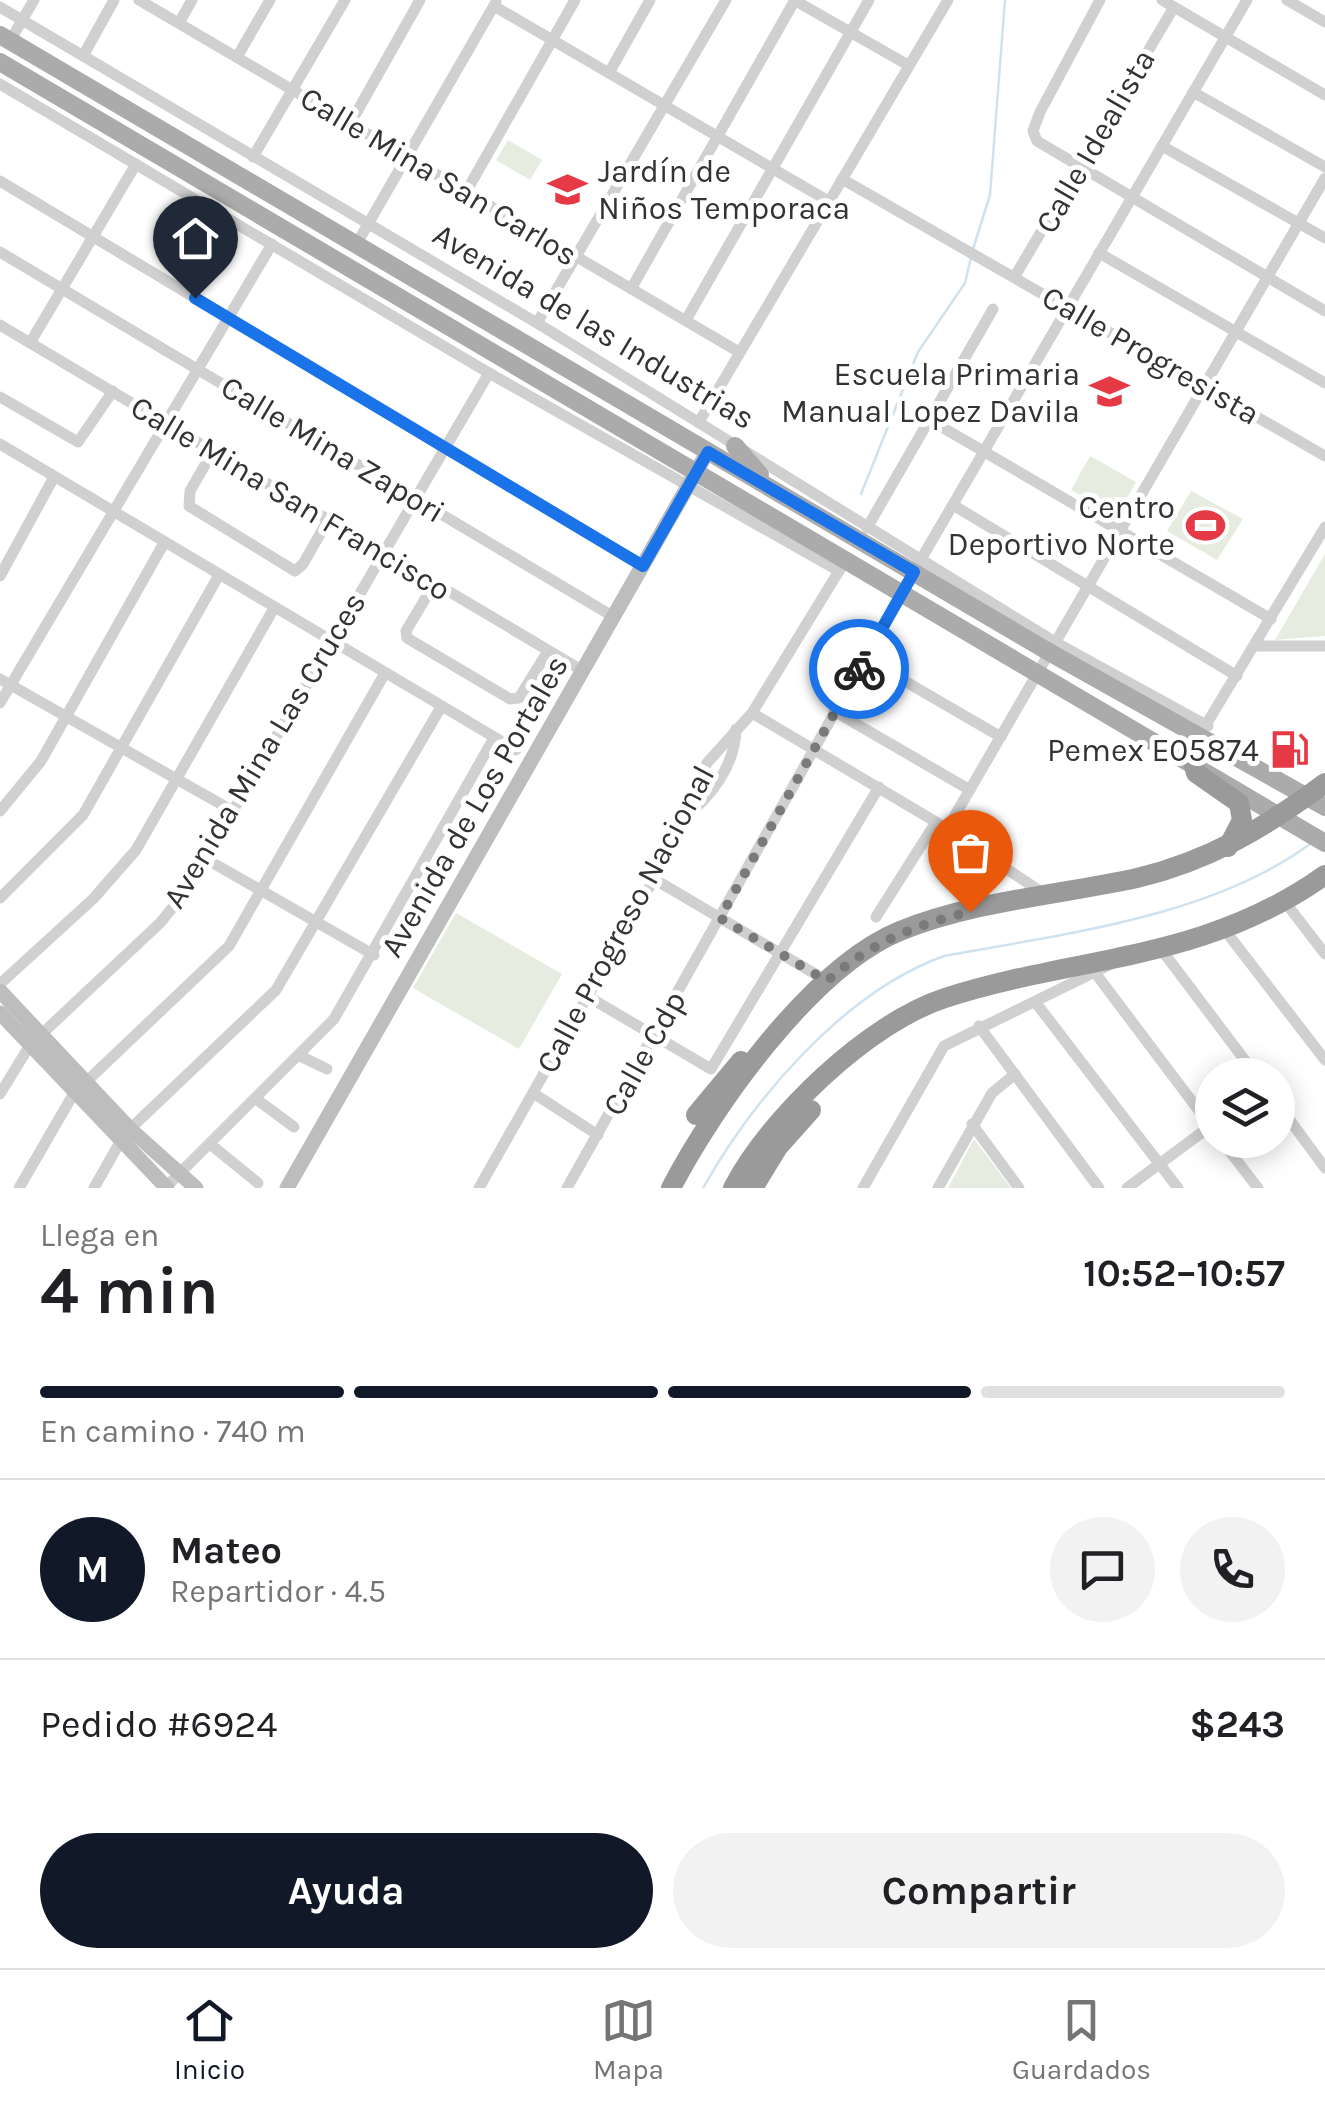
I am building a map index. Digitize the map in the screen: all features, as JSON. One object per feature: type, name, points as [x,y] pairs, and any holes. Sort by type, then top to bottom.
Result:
[{"type":"highway","points":[[1190,760],[1196,774],[1239,803],[1242,820],[1228,847]]},
{"type":"highway","points":[[671,1188],[712,1116],[785,1026],[827,981],[872,946],[900,931],[1046,895],[1140,877],[1228,847],[1283,815],[1316,802],[1325,783]]},
{"type":"highway","points":[[733,1188],[770,1132],[901,1019],[946,998],[1117,961],[1224,929],[1285,902],[1325,875]]},
{"type":"highway","points":[[752,1188],[792,1130],[901,1019]]},
{"type":"highway","points":[[658,1188],[699,1111],[721,1082],[756,1045],[785,1026]]},
{"type":"main road","name":"Avenida de las Industrias","points":[[5,38],[708,452],[917,566],[1204,731],[1316,802]]},
{"type":"main road","points":[[0,60],[692,480],[843,564],[903,590],[1325,843]]},
{"type":"main road","points":[[735,446],[770,487]]},
{"type":"street","points":[[0,60],[5,38],[34,0]]},
{"type":"street","points":[[83,56],[114,0]]},
{"type":"street","name":"Calle Mina San Carlos","points":[[140,0],[739,352]]},
{"type":"street","points":[[179,23],[192,0]]},
{"type":"street","points":[[237,57],[270,0]]},
{"type":"street","points":[[253,157],[346,0]]},
{"type":"street","points":[[350,124],[420,0]]},
{"type":"street","points":[[466,192],[575,0]]},
{"type":"street","points":[[608,73],[650,0]]},
{"type":"street","points":[[538,323],[726,0]]},
{"type":"street","points":[[632,289],[795,0],[908,65]]},
{"type":"street","points":[[686,320],[869,0]]},
{"type":"street","points":[[699,422],[948,0]]},
{"type":"street","points":[[1100,0],[1040,112],[1033,130],[1037,141],[1325,311]]},
{"type":"street","points":[[1162,0],[1325,95]]},
{"type":"street","points":[[917,566],[1247,0]]},
{"type":"street","points":[[1288,0],[1325,22]]},
{"type":"street","points":[[356,245],[496,3],[552,41],[830,202]]},
{"type":"street","name":"Avenida de las Industrias","points":[[0,7],[538,323],[867,528],[917,566]]},
{"type":"street","name":"Calle Idealista","points":[[1016,276],[1174,7]]},
{"type":"street","points":[[0,84],[488,373],[692,480]]},
{"type":"street","points":[[1194,92],[1325,166]]},
{"type":"street","points":[[1162,146],[1325,238]]},
{"type":"street","points":[[30,342],[136,164]]},
{"type":"street","points":[[876,917],[970,790],[1325,178]]},
{"type":"street","name":"Calle Progresista","points":[[842,180],[1069,305],[1325,456]]},
{"type":"street","points":[[0,181],[643,566]]},
{"type":"street","points":[[0,703],[5,682],[272,244]]},
{"type":"street","name":"Calle Mina Zapori","points":[[0,252],[614,616]]},
{"type":"street","points":[[1100,253],[1325,384]]},
{"type":"street","points":[[867,528],[993,310]]},
{"type":"street","name":"Calle Mina San Francisco","points":[[0,325],[583,671]]},
{"type":"street","name":"Avenida Mina Las Cruces","points":[[0,1094],[36,1040],[160,923],[206,859],[488,373]]},
{"type":"street","points":[[0,397],[78,442],[113,391]]},
{"type":"street","points":[[928,419],[1271,619]]},
{"type":"street","points":[[1,446],[516,750]]},
{"type":"street","points":[[212,451],[190,491],[188,506],[294,571],[304,564],[328,520]]},
{"type":"street","name":"Avenida de Los Portales","points":[[287,1188],[708,452]]},
{"type":"street","points":[[0,576],[54,477]]},
{"type":"street","points":[[953,505],[1238,676]]},
{"type":"street","points":[[1190,760],[1325,527]]},
{"type":"street","points":[[0,811],[28,781],[164,543]]},
{"type":"street","name":"Calle Progreso Nacional","points":[[478,1188],[654,879],[707,763],[752,713],[843,564]]},
{"type":"street","name":"Calle Cdp","points":[[567,1188],[917,566]]},
{"type":"street","points":[[0,898],[68,834],[97,792],[219,576]]},
{"type":"street","points":[[434,584],[406,630],[407,638],[513,700],[548,652]]},
{"type":"street","points":[[274,608],[123,868],[0,987],[36,1040],[125,1136],[166,1188],[334,1019],[374,955],[494,738]]},
{"type":"street","points":[[1255,646],[1325,646]]},
{"type":"street","points":[[865,658],[1001,737]]},
{"type":"street","points":[[19,1188],[80,1088],[229,946],[385,674]]},
{"type":"street","points":[[5,682],[233,812]]},
{"type":"street","points":[[94,1188],[125,1136],[265,1003],[318,924],[442,707]]},
{"type":"street","points":[[834,711],[970,790]]},
{"type":"street","points":[[752,713],[879,787],[1046,895]]},
{"type":"street","points":[[680,821],[714,788],[729,763],[736,729]]},
{"type":"street","points":[[587,996],[711,1069],[879,787]]},
{"type":"street","points":[[206,859],[374,955]]},
{"type":"street","points":[[654,879],[827,981]]},
{"type":"street","points":[[1285,902],[1325,954]]},
{"type":"street","points":[[1224,929],[1325,1060]]},
{"type":"street","points":[[1311,936],[1325,944]]},
{"type":"street","points":[[1161,949],[1243,1058]]},
{"type":"street","points":[[863,1188],[944,1046],[1117,961]]},
{"type":"street","points":[[1096,974],[1195,1104]]},
{"type":"street","points":[[1036,1003],[1178,1188]]},
{"type":"street","points":[[0,1013],[36,1040]]},
{"type":"street","points":[[978,1026],[1099,1188]]},
{"type":"street","points":[[300,1056],[327,1069]]},
{"type":"street","points":[[938,1188],[992,1093],[1014,1074]]},
{"type":"street","points":[[533,1093],[598,1135]]},
{"type":"street","points":[[256,1099],[294,1127]]},
{"type":"street","points":[[972,1124],[1019,1188]]},
{"type":"street","points":[[1295,1127],[1325,1168]]},
{"type":"street","points":[[125,1136],[196,1188]]},
{"type":"street","points":[[1127,1188],[1195,1138]]},
{"type":"street","points":[[210,1144],[258,1183]]},
{"type":"street","points":[[1236,1158],[1258,1188]]},
{"type":"shaded area","points":[[508,140],[542,160],[530,180],[496,160]]},
{"type":"shaded area","points":[[1090,456],[1136,482],[1117,516],[1071,490]]},
{"type":"shaded area","name":"Centro Deportivo Norte","points":[[1191,491],[1243,519],[1217,560],[1167,531]]},
{"type":"shaded area","points":[[1325,554],[1325,636],[1275,640]]},
{"type":"shaded area","points":[[456,913],[562,974],[519,1049],[413,988]]},
{"type":"shaded area","points":[[974,1139],[1011,1188],[948,1188]]},
{"type":"waterway","points":[[973,249],[990,195],[1005,0]]},
{"type":"waterway","points":[[861,494],[918,352],[965,283],[971,257]]},
{"type":"waterway","points":[[703,1188],[748,1119],[805,1052],[837,1021],[907,973],[944,956],[1086,930],[1182,906],[1271,869],[1310,844]]},
{"type":"way so far","points":[[859,669],[720,918],[827,981],[850,961],[900,931],[970,912]]},
{"type":"place","name":"Jardín de Niños Temporaca","points":[[568,189]]},
{"type":"place","name":"Escuela Primaria Manual Lopez Davila","points":[[1110,392]]},
{"type":"place","name":"Centro Deportivo Norte","points":[[1205,525]]},
{"type":"place","name":"Pemex E05874","points":[[1289,750]]},
{"type":"route","points":[[195,298],[643,566],[708,452],[914,572],[859,669]]}]
